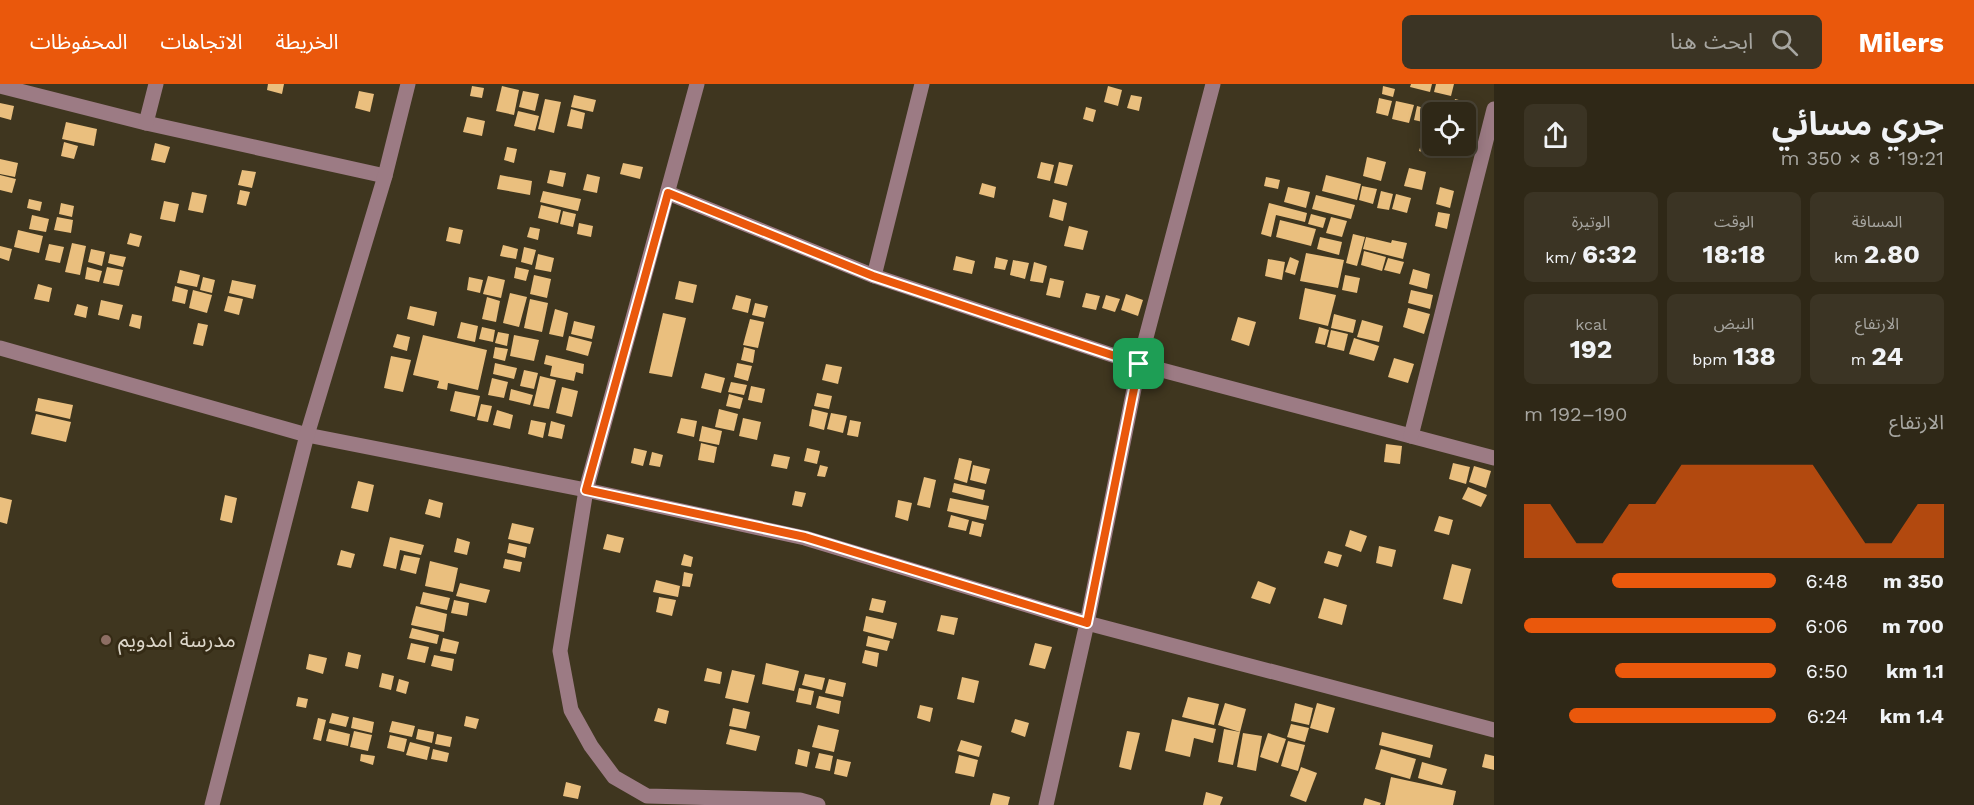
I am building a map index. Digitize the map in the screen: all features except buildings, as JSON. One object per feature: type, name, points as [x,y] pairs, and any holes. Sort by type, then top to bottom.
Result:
[{"type":"street","points":[[146,123],[156,84]]},
{"type":"street","points":[[212,805],[307,435],[385,176],[408,84]]},
{"type":"street","points":[[697,84],[586,490],[560,651],[571,710],[591,746],[614,777],[647,796],[818,805]]},
{"type":"street","points":[[873,276],[922,84]]},
{"type":"street","points":[[1046,805],[1087,623],[1139,364],[1213,84]]},
{"type":"street","points":[[0,86],[146,123],[385,176]]},
{"type":"street","points":[[1411,436],[1488,162],[1494,109]]},
{"type":"street","points":[[668,193],[873,276],[1139,364],[1494,458]]},
{"type":"street","points":[[0,348],[307,435],[586,490],[805,537],[1087,623],[1494,730]]},
{"type":"place","name":"مدرسة امدويم","points":[[106,640]]},
{"type":"route","points":[[668,193],[873,276],[1139,364],[1087,623],[805,537],[586,490],[668,193]]}]
